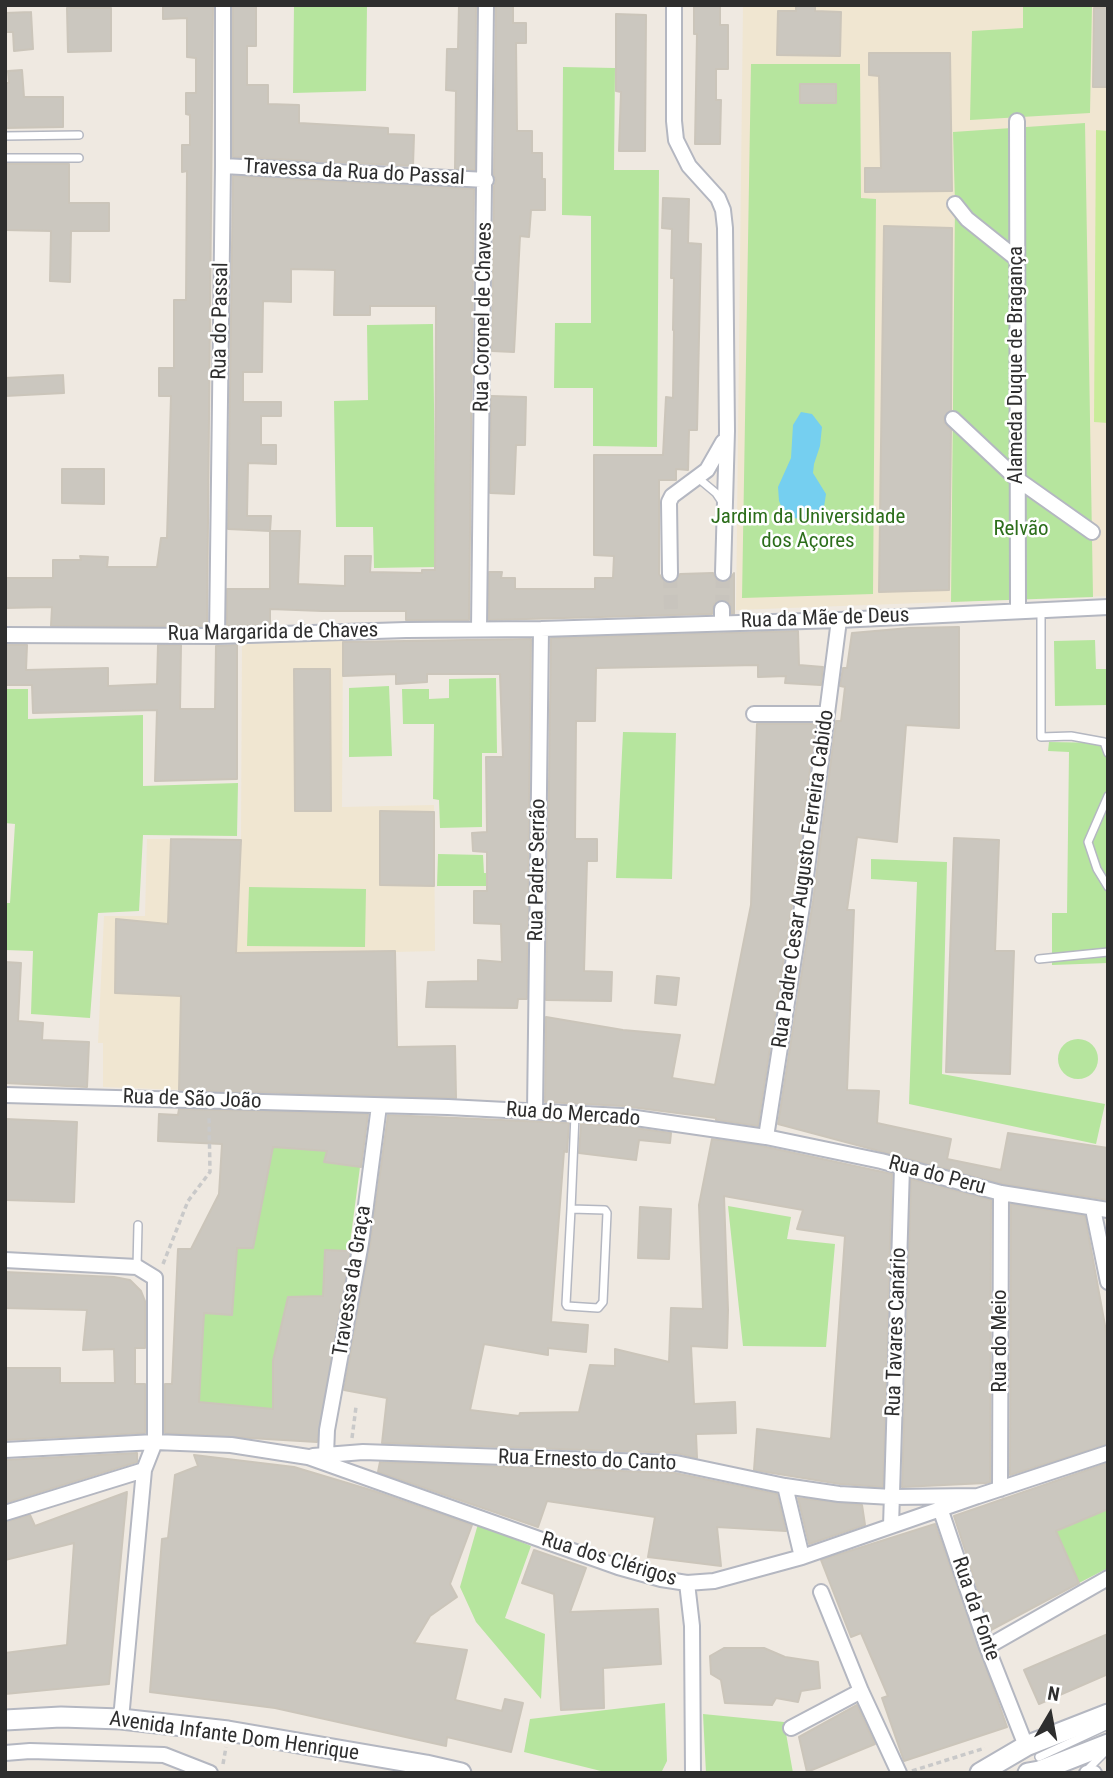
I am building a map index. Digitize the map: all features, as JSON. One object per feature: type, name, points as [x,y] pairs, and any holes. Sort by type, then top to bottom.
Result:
[{"type":"main road","points":[[1033,1762],[1108,1714]]},
{"type":"main road","name":"Avenida Infante Dom Henrique","points":[[5,1720],[49,1717],[121,1719],[228,1731],[318,1745],[461,1773]]},
{"type":"main road","points":[[980,1773],[1108,1744]]},
{"type":"street","name":"Rua do Passal","points":[[217,636],[223,5]]},
{"type":"street","name":"Rua Coronel de Chaves","points":[[479,629],[486,5]]},
{"type":"street","points":[[674,5],[676,140],[689,166],[718,198],[723,210],[727,431],[723,573]]},
{"type":"street","name":"Alameda Duque de Bragança","points":[[1017,121],[1018,610]]},
{"type":"street","name":"Travessa da Rua do Passal","points":[[223,166],[485,180]]},
{"type":"street","points":[[955,204],[967,219],[1017,258]]},
{"type":"street","points":[[953,419],[1017,479],[1092,532]]},
{"type":"street","points":[[670,574],[669,502],[713,462],[727,431]]},
{"type":"street","name":"Rua da Mãe de Deus","points":[[541,629],[671,625],[722,616],[839,620],[1108,607]]},
{"type":"street","points":[[671,609],[671,625]]},
{"type":"street","name":"Rua Padre Cesar Augusto Ferreira Cabido","points":[[766,1137],[803,900],[839,620]]},
{"type":"street","name":"Rua Margarida de Chaves","points":[[5,635],[217,636],[541,629]]},
{"type":"street","name":"Rua Padre Serrão","points":[[535,1111],[541,629]]},
{"type":"street","points":[[754,714],[827,714]]},
{"type":"street","name":"Rua de São João","points":[[5,1096],[379,1106]]},
{"type":"street","name":"Rua do Mercado","points":[[379,1106],[622,1116],[766,1137]]},
{"type":"street","name":"Travessa da Graça","points":[[326,1455],[327,1430],[365,1244],[379,1106]]},
{"type":"street","name":"Rua do Peru","points":[[766,1137],[902,1167],[1001,1193],[1101,1210]]},
{"type":"street","name":"Rua Tavares Canário","points":[[891,1526],[902,1167]]},
{"type":"street","name":"Rua do Meio","points":[[1000,1489],[1001,1193]]},
{"type":"street","points":[[1101,1210],[1108,1282]]},
{"type":"street","points":[[5,1260],[137,1267],[155,1278],[155,1442],[144,1470],[121,1719]]},
{"type":"street","points":[[5,1450],[155,1442],[231,1445],[309,1457]]},
{"type":"street","points":[[356,1453],[356,1468],[361,1477]]},
{"type":"street","name":"Rua Ernesto do Canto","points":[[309,1457],[356,1453],[676,1463],[785,1486],[839,1494],[892,1497],[978,1496]]},
{"type":"street","points":[[978,1496],[1108,1453]]},
{"type":"street","name":"Rua dos Clérigos","points":[[309,1457],[618,1567],[687,1583],[714,1581],[802,1557],[978,1496]]},
{"type":"street","points":[[5,1513],[144,1470]]},
{"type":"street","points":[[785,1486],[802,1557]]},
{"type":"street","name":"Rua da Fonte","points":[[940,1511],[987,1647],[1033,1762]]},
{"type":"street","points":[[987,1647],[1108,1578]]},
{"type":"street","points":[[687,1583],[692,1626],[693,1773]]},
{"type":"street","points":[[821,1592],[863,1695],[899,1773]]},
{"type":"street","points":[[791,1728],[863,1695]]},
{"type":"street","name":"Avenida Infante Dom Henrique","points":[[5,1753],[30,1751],[164,1755],[210,1773]]},
{"type":"street","points":[[1085,1773],[1094,1773]]},
{"type":"lane","points":[[5,136],[79,135]]},
{"type":"lane","points":[[5,158],[79,158]]},
{"type":"lane","points":[[698,478],[716,493],[725,506]]},
{"type":"lane","points":[[1041,610],[1041,737],[1071,736],[1104,742],[1108,753]]},
{"type":"lane","points":[[1108,796],[1088,842],[1097,869],[1108,887]]},
{"type":"lane","points":[[1039,959],[1108,952]]},
{"type":"lane","points":[[571,1209],[605,1210],[607,1213],[603,1302],[598,1308],[566,1304],[575,1115]]},
{"type":"lane","points":[[137,1267],[138,1225]]},
{"type":"lane","points":[[1033,1762],[1108,1725]]},
{"type":"lane","points":[[1085,1773],[1108,1750]]},
{"type":"path","points":[[155,1278],[168,1253],[188,1201],[210,1172],[210,1100]]},
{"type":"path","points":[[356,1407],[356,1453]]},
{"type":"shaded area","points":[[743,5],[1108,5],[1108,596],[736,610]]},
{"type":"shaded area","points":[[343,638],[342,807],[434,805],[435,951],[395,952],[397,1098],[103,1087],[103,1043],[98,1043],[104,916],[145,916],[147,839],[241,839],[242,642]]},
{"type":"green space","points":[[294,5],[367,5],[366,91],[293,93]]},
{"type":"green space","points":[[1023,5],[1092,5],[1090,113],[970,120],[972,31],[1023,28]]},
{"type":"green space","name":"Jardim da Universidade dos Açores","points":[[751,64],[860,64],[861,198],[876,199],[873,594],[742,598]]},
{"type":"green space","points":[[563,67],[615,68],[614,170],[659,170],[657,447],[593,446],[593,388],[554,388],[555,323],[591,323],[591,216],[562,215]]},
{"type":"green space","name":"Relvão","points":[[1085,123],[1093,597],[951,602],[955,204],[953,132]]},
{"type":"green space","points":[[1096,130],[1108,131],[1108,423],[1094,422]]},
{"type":"green space","points":[[433,324],[436,567],[374,568],[373,527],[336,527],[334,401],[368,400],[367,325]]},
{"type":"green space","points":[[1095,640],[1096,669],[1108,669],[1108,705],[1055,706],[1054,641]]},
{"type":"green space","points":[[496,678],[497,753],[482,753],[482,827],[440,828],[439,800],[433,799],[434,724],[403,724],[402,689],[429,689],[429,699],[449,698],[449,679]]},
{"type":"green space","points":[[389,686],[392,756],[349,757],[349,688]]},
{"type":"green space","points":[[5,689],[28,689],[28,719],[143,715],[143,786],[238,783],[237,836],[143,835],[139,911],[98,913],[90,1018],[31,1014],[33,951],[5,950],[5,903],[10,903],[15,824],[5,823]]},
{"type":"green space","points":[[623,732],[676,733],[672,879],[616,878]]},
{"type":"green space","points":[[1049,742],[1108,743],[1108,963],[1052,965],[1052,913],[1067,913],[1069,752],[1048,751]]},
{"type":"green space","points":[[438,854],[483,855],[484,873],[506,874],[506,886],[437,886]]},
{"type":"green space","points":[[871,859],[947,862],[942,1074],[1105,1104],[1096,1144],[909,1104],[917,882],[871,879]]},
{"type":"green space","points":[[249,887],[366,889],[365,947],[247,946]]},
{"type":"green space","points":[[1078,1039],[1086,1040],[1092,1045],[1097,1051],[1097,1067],[1092,1073],[1086,1078],[1078,1079],[1070,1078],[1064,1073],[1059,1067],[1058,1059],[1059,1051],[1064,1045],[1070,1040]]},
{"type":"green space","points":[[273,1147],[327,1151],[324,1162],[360,1167],[349,1251],[325,1251],[323,1296],[288,1297],[273,1361],[273,1409],[199,1402],[204,1313],[231,1315],[237,1248]]},
{"type":"green space","points":[[728,1206],[791,1217],[787,1239],[835,1244],[826,1347],[743,1346]]},
{"type":"green space","points":[[1108,1509],[1108,1568],[1079,1583],[1056,1531]]},
{"type":"green space","points":[[478,1524],[531,1546],[505,1618],[545,1634],[541,1699],[476,1622],[460,1587]]},
{"type":"green space","points":[[665,1703],[667,1761],[661,1773],[609,1773],[524,1752],[530,1719]]},
{"type":"green space","points":[[703,1714],[784,1722],[793,1773],[706,1773]]},
{"type":"water","points":[[801,412],[812,414],[822,427],[813,473],[826,494],[824,507],[817,518],[809,522],[795,518],[782,508],[779,501],[778,487],[791,458],[793,425]]},
{"type":"building","points":[[163,5],[213,5],[207,626],[51,626],[52,607],[5,608],[5,578],[53,578],[53,560],[81,560],[80,556],[108,557],[107,567],[157,567],[161,538],[167,538],[171,396],[159,396],[159,368],[174,368],[174,300],[186,300],[187,171],[182,172],[182,145],[190,145],[190,115],[186,114],[186,93],[196,93],[196,58],[187,57],[187,18],[163,19]]},
{"type":"building","points":[[233,5],[256,5],[256,46],[247,46],[247,85],[268,85],[268,104],[299,105],[299,123],[388,128],[388,134],[414,135],[413,166],[233,157]]},
{"type":"building","points":[[459,5],[476,5],[475,170],[455,169],[456,91],[446,90],[447,49],[458,49]]},
{"type":"building","points":[[496,5],[513,5],[513,23],[526,23],[526,43],[516,43],[517,131],[532,131],[532,153],[542,153],[542,179],[545,179],[545,210],[531,210],[529,237],[520,236],[514,352],[492,351]]},
{"type":"building","points":[[694,5],[720,5],[720,25],[728,25],[728,69],[716,69],[716,100],[721,100],[720,144],[695,144],[697,34],[694,34]]},
{"type":"building","points":[[796,5],[815,5],[815,11],[841,12],[840,56],[777,55],[778,11],[796,11]]},
{"type":"building","points":[[67,8],[111,8],[111,51],[68,52]]},
{"type":"building","points":[[1094,8],[1108,8],[1108,87],[1093,87]]},
{"type":"building","points":[[31,12],[33,49],[14,51],[13,32],[5,32],[5,13]]},
{"type":"building","points":[[616,14],[646,15],[645,151],[619,151],[621,92],[616,91]]},
{"type":"building","points":[[869,53],[950,53],[952,191],[865,192],[865,168],[881,168],[879,76],[869,75]]},
{"type":"building","points":[[22,70],[24,97],[63,97],[63,127],[5,128],[5,83],[9,83],[8,71]]},
{"type":"building","points":[[800,84],[836,84],[836,103],[800,103]]},
{"type":"building","points":[[5,164],[69,164],[69,203],[109,203],[109,231],[71,231],[70,282],[50,281],[51,231],[5,230]]},
{"type":"building","points":[[233,176],[474,189],[469,620],[406,620],[406,611],[270,609],[270,625],[227,626],[227,589],[270,589],[270,531],[228,529]],"holes":[[[291,269],[335,270],[334,315],[370,315],[370,306],[436,306],[435,570],[422,570],[422,573],[370,572],[371,556],[345,556],[345,586],[298,584],[300,531],[270,531],[271,516],[247,516],[248,463],[276,464],[276,445],[261,445],[261,416],[281,416],[281,402],[243,402],[243,372],[262,372],[263,301],[291,302]]]},
{"type":"building","points":[[663,198],[689,199],[688,243],[701,244],[697,430],[689,430],[688,470],[676,469],[676,480],[659,480],[659,574],[669,584],[675,582],[680,574],[713,573],[717,581],[723,583],[734,573],[734,614],[730,604],[721,599],[714,604],[712,614],[489,620],[489,572],[502,572],[501,578],[515,578],[515,589],[595,589],[595,578],[613,578],[614,556],[594,555],[594,455],[663,455],[666,397],[673,398],[672,229],[662,228]]},
{"type":"building","points":[[884,226],[952,228],[951,410],[944,417],[944,422],[951,430],[949,590],[879,592]]},
{"type":"building","points":[[63,375],[64,393],[5,396],[5,378]]},
{"type":"building","points":[[491,396],[526,397],[525,445],[516,445],[514,494],[490,493]]},
{"type":"building","points":[[62,469],[104,469],[104,504],[62,503]]},
{"type":"building","points":[[959,627],[959,728],[906,725],[897,842],[857,837],[847,910],[854,910],[847,1090],[879,1091],[877,1123],[951,1139],[947,1159],[1001,1170],[1008,1133],[1108,1148],[1108,1200],[1003,1184],[778,1124],[813,901],[836,721],[841,721],[845,687],[840,686],[843,668],[847,668],[852,633]]},
{"type":"building","points":[[798,631],[799,665],[823,667],[821,685],[785,683],[786,676],[758,677],[758,665],[596,668],[595,721],[576,721],[575,839],[597,839],[597,861],[587,861],[584,971],[612,972],[611,1001],[546,1000],[551,638]]},
{"type":"building","points":[[531,639],[527,999],[518,999],[517,1008],[426,1007],[428,982],[478,981],[478,960],[502,962],[501,924],[474,923],[474,891],[487,891],[487,852],[473,851],[472,833],[487,832],[486,757],[503,757],[500,674],[427,674],[427,682],[396,684],[396,674],[343,676],[343,642]]},
{"type":"building","points":[[5,645],[27,645],[26,670],[108,668],[108,686],[157,684],[158,645],[181,645],[180,709],[215,709],[216,646],[237,645],[237,779],[155,781],[157,710],[33,713],[32,685],[5,685]]},
{"type":"building","points":[[294,669],[330,669],[331,811],[295,811]]},
{"type":"building","points":[[757,724],[816,724],[793,899],[758,1126],[623,1106],[545,1102],[546,1017],[623,1030],[680,1035],[672,1078],[715,1085],[751,905]]},
{"type":"building","points":[[380,811],[434,812],[434,886],[380,885]]},
{"type":"building","points":[[954,838],[999,840],[995,951],[1014,951],[1010,1074],[946,1072]]},
{"type":"building","points":[[171,839],[241,840],[236,953],[395,951],[397,1047],[455,1046],[456,1098],[179,1090],[181,996],[115,993],[116,919],[168,924]]},
{"type":"building","points":[[5,962],[21,963],[18,1021],[43,1023],[42,1040],[89,1042],[87,1087],[5,1083]]},
{"type":"building","points":[[657,976],[679,978],[676,1005],[655,1003]]},
{"type":"building","points":[[179,1109],[368,1114],[361,1167],[324,1162],[327,1151],[273,1147],[253,1248],[237,1248],[232,1315],[204,1313],[199,1402],[273,1409],[273,1361],[288,1297],[323,1296],[325,1250],[350,1251],[317,1442],[165,1433],[165,1384],[172,1384],[178,1249],[191,1249],[219,1194],[222,1144],[158,1141],[159,1114],[178,1115]]},
{"type":"building","points":[[388,1115],[569,1123],[567,1152],[564,1151],[551,1322],[588,1325],[586,1352],[548,1348],[548,1355],[484,1344],[470,1410],[519,1416],[520,1413],[579,1412],[590,1365],[615,1366],[615,1349],[669,1362],[671,1308],[703,1309],[699,1205],[712,1139],[757,1145],[892,1174],[883,1487],[840,1484],[754,1470],[757,1429],[831,1439],[845,1236],[797,1229],[803,1210],[724,1196],[727,1348],[691,1346],[694,1404],[735,1402],[736,1433],[696,1434],[697,1458],[676,1453],[382,1443],[387,1398],[344,1390],[370,1245]]},
{"type":"building","points":[[5,1119],[77,1122],[74,1202],[5,1200]]},
{"type":"building","points":[[581,1124],[671,1133],[670,1143],[639,1140],[636,1160],[579,1153]]},
{"type":"building","points":[[911,1179],[991,1200],[990,1482],[902,1487]]},
{"type":"building","points":[[1011,1204],[1085,1216],[1108,1342],[1108,1444],[1010,1475]]},
{"type":"building","points":[[640,1207],[671,1209],[669,1259],[638,1258]]},
{"type":"building","points":[[5,1272],[114,1277],[130,1280],[141,1291],[145,1301],[145,1348],[135,1348],[135,1384],[145,1384],[145,1433],[5,1440],[5,1368],[60,1368],[60,1383],[115,1383],[114,1349],[83,1350],[87,1310],[5,1308]]},
{"type":"building","points":[[137,1453],[137,1462],[5,1503],[5,1460]]},
{"type":"building","points":[[194,1455],[294,1467],[472,1525],[450,1584],[457,1597],[430,1616],[414,1643],[467,1650],[455,1700],[502,1711],[505,1699],[523,1703],[511,1752],[447,1737],[446,1746],[275,1708],[150,1692],[162,1539],[168,1538],[175,1475],[198,1466]]},
{"type":"building","points":[[380,1462],[675,1473],[777,1494],[786,1531],[717,1527],[721,1566],[648,1557],[655,1517],[547,1501],[538,1527],[378,1472]]},
{"type":"building","points":[[1108,1463],[1108,1509],[1056,1531],[1079,1583],[991,1630],[954,1516]]},
{"type":"building","points":[[127,1492],[109,1684],[5,1694],[5,1653],[67,1645],[74,1543],[5,1560],[5,1522],[30,1515],[35,1526]]},
{"type":"building","points":[[798,1498],[862,1505],[865,1525],[809,1544]]},
{"type":"building","points":[[935,1524],[1007,1727],[904,1761],[882,1698],[888,1696],[861,1633],[851,1637],[821,1560]]},
{"type":"building","points":[[534,1550],[586,1568],[570,1612],[658,1609],[661,1664],[603,1668],[604,1708],[561,1710],[554,1594],[522,1583]]},
{"type":"building","points":[[1108,1634],[1108,1674],[1039,1704],[1024,1670]]},
{"type":"building","points":[[724,1648],[764,1648],[785,1657],[818,1662],[820,1688],[801,1691],[798,1702],[776,1698],[772,1705],[725,1703],[721,1680],[711,1674],[710,1656]]},
{"type":"building","points":[[857,1705],[875,1744],[807,1772],[799,1737]]},
{"type":"tunnel","points":[[722,609],[723,573]]},
{"type":"tunnel","points":[[670,574],[671,609]]}]
